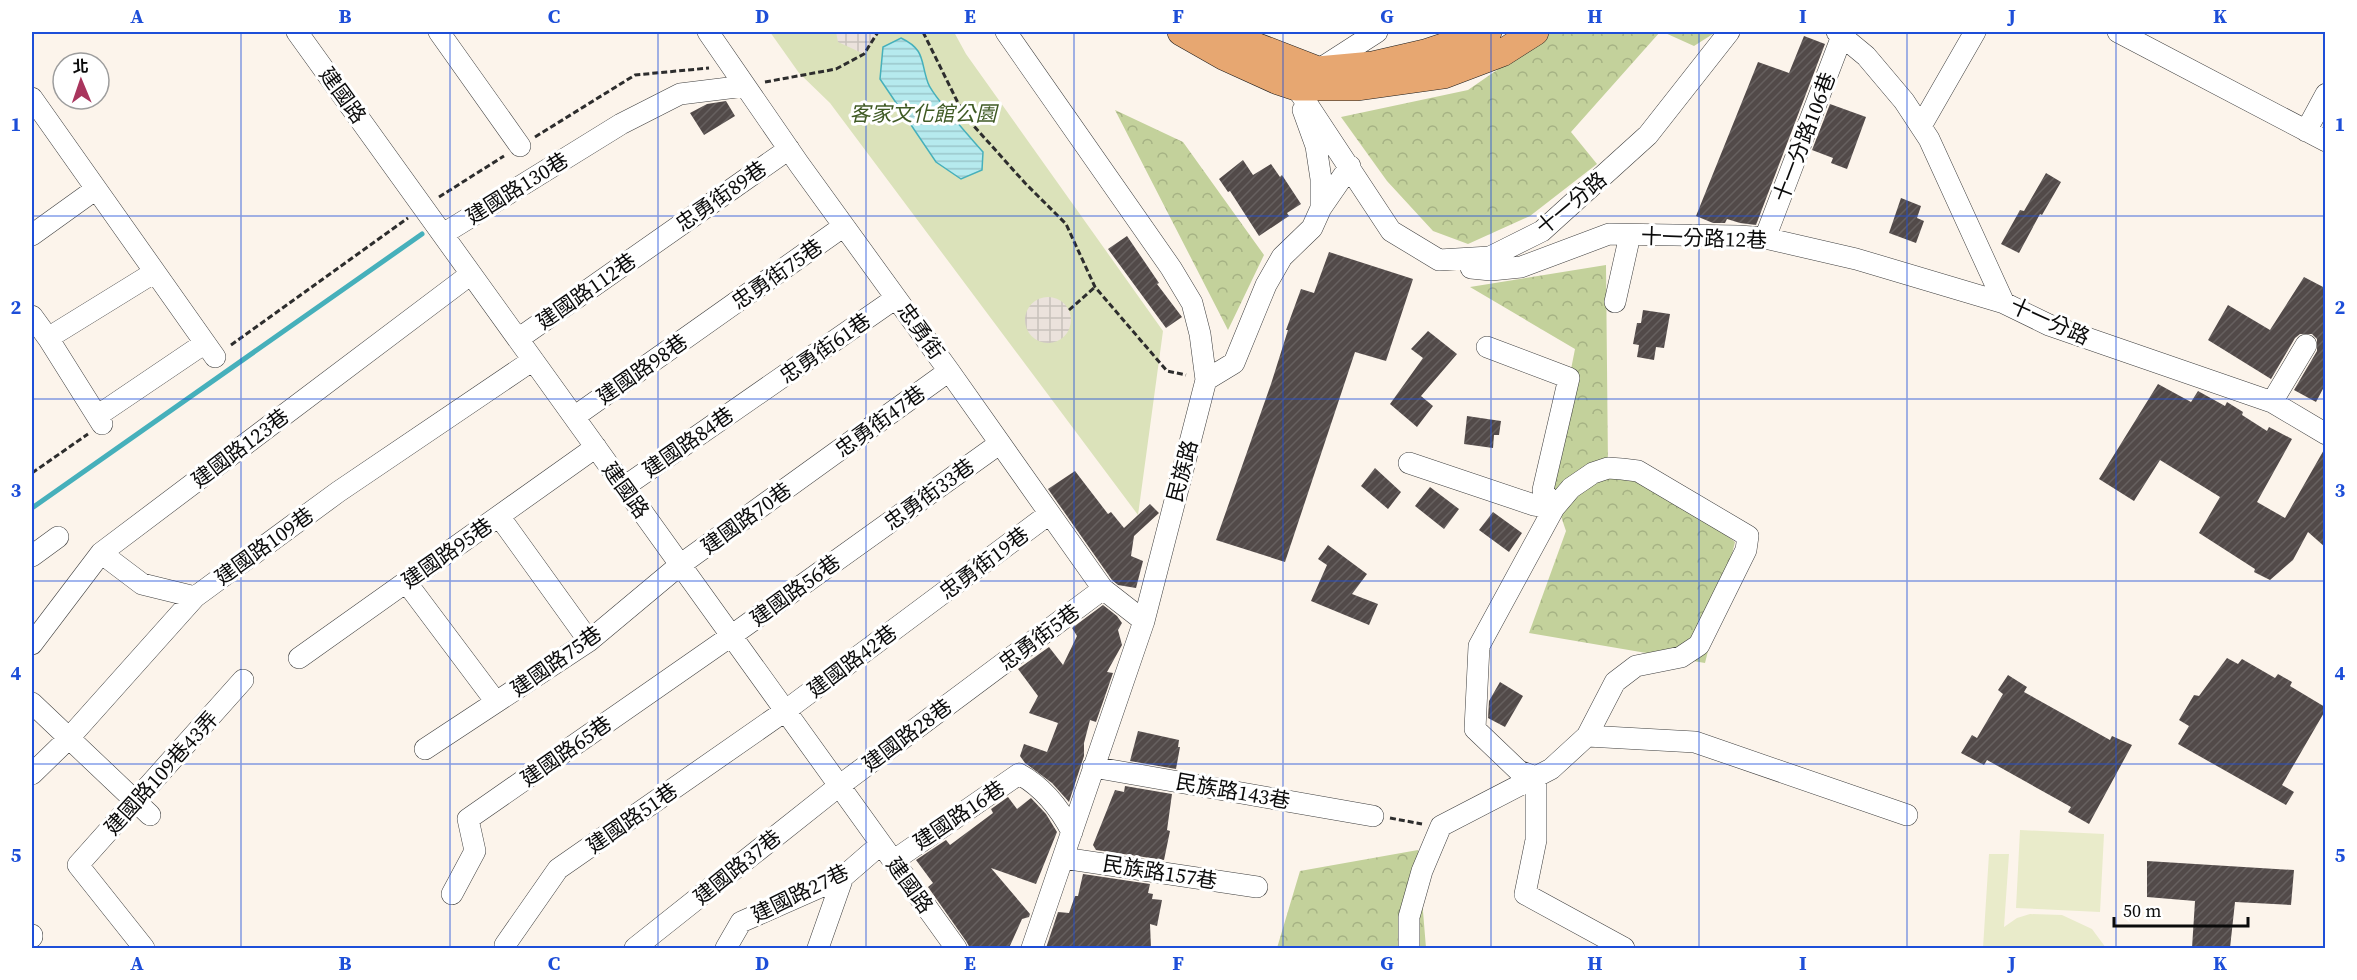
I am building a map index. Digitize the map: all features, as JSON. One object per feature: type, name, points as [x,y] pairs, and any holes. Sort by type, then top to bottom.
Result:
[{"type":"main road","points":[[1181,32],[1225,57],[1296,87],[1358,87],[1444,75],[1502,53],[1535,32]]},
{"type":"main road","points":[[1219,32],[1318,70],[1373,65],[1425,53],[1488,32]]},
{"type":"street","name":"建國路","points":[[297,32],[955,948]]},
{"type":"street","points":[[439,32],[520,146]]},
{"type":"street","name":"忠勇街","points":[[708,32],[1103,589],[1144,621]]},
{"type":"street","name":"民族路","points":[[1006,32],[1171,268],[1192,303],[1200,334],[1206,380],[1144,621],[1032,948]]},
{"type":"street","points":[[1296,87],[1377,32]]},
{"type":"street","name":"十一分路","points":[[1439,260],[1490,257],[1542,231],[1648,135],[1729,32]]},
{"type":"street","points":[[1921,126],[1975,32]]},
{"type":"street","points":[[2118,32],[2325,141]]},
{"type":"street","name":"十一分路","points":[[1840,34],[1866,56],[1904,100],[1929,139],[2004,303],[2049,325],[2272,402],[2325,434]]},
{"type":"street","name":"十一分路106巷","points":[[1765,238],[1840,34]]},
{"type":"street","name":"建國路130巷","points":[[443,234],[621,124],[680,94],[745,86]]},
{"type":"street","points":[[1296,87],[1316,146],[1321,179],[1321,208]]},
{"type":"street","points":[[1296,87],[1391,231],[1439,260]]},
{"type":"street","points":[[2306,131],[2325,94]]},
{"type":"street","points":[[32,316],[100,420],[210,350],[34,106]]},
{"type":"street","name":"忠勇街89巷","points":[[654,244],[789,149]]},
{"type":"street","points":[[1206,380],[1234,363],[1266,285],[1282,257],[1312,228],[1321,208],[1350,166]]},
{"type":"street","points":[[32,235],[96,189]]},
{"type":"street","name":"忠勇街75巷","points":[[709,322],[844,226]]},
{"type":"street","name":"十一分路12巷","points":[[1439,260],[1464,268],[1491,270],[1521,267],[1609,234],[1690,234],[1765,238],[1856,259],[2004,303]]},
{"type":"street","points":[[1615,302],[1630,235]]},
{"type":"street","name":"建國路112巷","points":[[518,339],[654,244]]},
{"type":"street","points":[[48,338],[155,272]]},
{"type":"street","name":"建國路123巷","points":[[32,644],[101,553],[471,274]]},
{"type":"street","name":"忠勇街61巷","points":[[753,398],[896,298]]},
{"type":"street","name":"建國路98巷","points":[[574,417],[709,322]]},
{"type":"street","points":[[2272,402],[2306,345]]},
{"type":"street","points":[[1487,347],[1569,378],[1543,490],[1554,508]]},
{"type":"street","name":"建國路109巷","points":[[32,774],[69,738],[195,597],[338,492],[533,360]]},
{"type":"street","name":"忠勇街47巷","points":[[811,471],[949,371]]},
{"type":"street","name":"建國路84巷","points":[[624,487],[753,398]]},
{"type":"street","name":"忠勇街33巷","points":[[860,543],[999,444]]},
{"type":"street","name":"建國路95巷","points":[[299,658],[596,447]]},
{"type":"street","points":[[1409,463],[1534,505],[1554,508]]},
{"type":"street","points":[[1409,948],[1409,917],[1422,871],[1441,826],[1536,777],[1551,769],[1587,736],[1615,682],[1636,666],[1681,657],[1700,645],[1746,550],[1748,536],[1638,471],[1608,468],[1593,473],[1571,488],[1554,508],[1479,646],[1475,729],[1519,771],[1536,777]]},
{"type":"street","name":"建國路70巷","points":[[680,565],[811,471]]},
{"type":"street","name":"忠勇街19巷","points":[[919,611],[1049,514]]},
{"type":"street","points":[[499,516],[589,641]]},
{"type":"street","points":[[32,555],[58,537]]},
{"type":"street","name":"建國路56巷","points":[[731,636],[860,543]]},
{"type":"street","points":[[101,553],[142,584],[195,597]]},
{"type":"street","name":"建國路75巷","points":[[425,749],[589,641],[680,565]]},
{"type":"street","points":[[406,582],[496,702]]},
{"type":"street","name":"忠勇街5巷","points":[[975,685],[1103,589]]},
{"type":"street","name":"建國路42巷","points":[[785,711],[919,611]]},
{"type":"street","name":"建國路65巷","points":[[452,894],[475,851],[468,819],[731,636]]},
{"type":"street","name":"建國路109巷43弄","points":[[144,948],[78,865],[142,809],[243,680]]},
{"type":"street","name":"建國路28巷","points":[[839,786],[975,685]]},
{"type":"street","points":[[32,703],[142,809]]},
{"type":"street","name":"建國路51巷","points":[[506,948],[505,945],[558,869],[785,711]]},
{"type":"street","points":[[1587,736],[1695,742],[1907,815]]},
{"type":"street","name":"民族路143巷","points":[[1093,767],[1373,816]]},
{"type":"street","name":"建國路16巷","points":[[887,852],[1018,774],[1036,783],[1064,817],[1072,832]]},
{"type":"street","points":[[1536,777],[1536,840],[1525,894],[1624,948]]},
{"type":"street","name":"建國路37巷","points":[[635,948],[839,786]]},
{"type":"street","name":"建國路27巷","points":[[726,948],[741,922],[843,877],[887,852]]},
{"type":"street","name":"民族路157巷","points":[[1063,858],[1257,887]]},
{"type":"street","points":[[818,948],[843,877]]},
{"type":"path","points":[[745,86],[836,69],[864,54],[878,32]]},
{"type":"path","points":[[923,32],[964,115],[1025,183],[1066,224],[1095,287],[1167,371],[1206,380]]},
{"type":"path","points":[[423,207],[635,75],[731,66]]},
{"type":"path","points":[[1069,310],[1095,287]]},
{"type":"path","points":[[1373,816],[1441,826]]},
{"type":"green space","name":"客家文化館公園","points":[[770,32],[954,32],[966,54],[1163,331],[1138,515],[830,103],[799,73]]},
{"type":"green space","points":[[1552,32],[1660,32],[1571,132],[1597,164],[1530,216],[1468,244],[1433,231],[1387,181],[1341,117],[1468,90]]},
{"type":"green space","points":[[1663,32],[1716,32],[1694,46]]},
{"type":"green space","points":[[1115,110],[1183,142],[1264,255],[1228,330]]},
{"type":"green space","points":[[1606,265],[1608,468],[1646,472],[1735,542],[1705,663],[1529,633],[1566,531],[1549,481],[1575,349],[1470,287]]},
{"type":"green space","points":[[2020,830],[2104,834],[2100,912],[2016,908]]},
{"type":"green space","points":[[1418,850],[1426,948],[1277,948],[1300,871]]},
{"type":"green space","points":[[1989,854],[2009,854],[2004,927],[2017,918],[2030,914],[2062,915],[2092,929],[2106,948],[1983,948]]},
{"type":"shaded area","points":[[836,32],[878,32],[864,54],[838,42]]},
{"type":"shaded area","points":[[1048,297],[1064,304],[1071,320],[1064,336],[1048,343],[1032,336],[1025,320],[1032,304]]},
{"type":"water","points":[[901,38],[915,47],[921,57],[931,89],[983,152],[982,170],[961,179],[936,162],[880,79],[883,47]]},
{"type":"building","points":[[1804,36],[1825,44],[1756,225],[1727,219],[1725,223],[1713,223],[1696,216],[1758,62],[1789,73]]},
{"type":"building","points":[[726,101],[735,116],[704,135],[690,113],[707,104]]},
{"type":"building","points":[[1830,104],[1866,117],[1847,169],[1831,163],[1833,158],[1812,150]]},
{"type":"building","points":[[1243,160],[1253,175],[1271,164],[1280,177],[1282,175],[1301,204],[1287,213],[1289,216],[1259,236],[1230,191],[1228,192],[1219,179]]},
{"type":"building","points":[[2046,173],[2061,182],[2019,253],[2001,244],[2020,210],[2024,211]]},
{"type":"building","points":[[1901,198],[1921,206],[1917,218],[1924,221],[1916,243],[1889,233]]},
{"type":"building","points":[[1127,236],[1159,283],[1157,284],[1182,317],[1166,328],[1108,249]]},
{"type":"building","points":[[1329,252],[1413,279],[1386,361],[1355,352],[1285,562],[1216,540],[1271,384],[1288,330],[1286,330],[1301,289],[1314,293]]},
{"type":"building","points":[[2304,277],[2325,288],[2325,385],[2316,402],[2294,390],[2317,351],[2317,339],[2312,334],[2300,334],[2295,338],[2271,379],[2208,340],[2228,305],[2270,330]]},
{"type":"building","points":[[1643,310],[1670,314],[1664,348],[1656,347],[1654,360],[1637,357],[1639,345],[1633,344],[1637,323],[1641,323]]},
{"type":"building","points":[[1428,331],[1457,354],[1421,396],[1433,406],[1417,427],[1390,404],[1423,358],[1411,349]]},
{"type":"building","points":[[2158,384],[2191,402],[2198,391],[2225,406],[2227,402],[2267,431],[2269,427],[2292,439],[2257,502],[2285,518],[2325,448],[2325,547],[2308,532],[2293,560],[2270,580],[2254,572],[2255,569],[2199,533],[2220,497],[2160,460],[2134,501],[2099,479]]},
{"type":"building","points":[[1467,416],[1501,421],[1499,435],[1494,435],[1493,448],[1464,444]]},
{"type":"building","points":[[1375,468],[1401,492],[1388,509],[1361,486]]},
{"type":"building","points":[[1075,471],[1108,514],[1111,512],[1124,528],[1150,504],[1159,513],[1134,536],[1131,556],[1143,561],[1136,588],[1118,585],[1112,580],[1048,489]]},
{"type":"building","points":[[1430,487],[1459,509],[1444,529],[1415,506]]},
{"type":"building","points":[[1493,512],[1522,533],[1509,552],[1479,530]]},
{"type":"building","points":[[1328,545],[1367,574],[1352,594],[1378,604],[1369,625],[1311,601],[1327,565],[1318,559]]},
{"type":"building","points":[[1103,605],[1122,623],[1118,630],[1122,645],[1107,672],[1113,673],[1096,722],[1090,720],[1084,743],[1084,756],[1069,802],[1052,783],[1025,763],[1020,756],[1024,744],[1047,752],[1058,723],[1029,713],[1038,696],[1018,669],[1049,647],[1063,665],[1077,636],[1072,628]]},
{"type":"building","points":[[2227,658],[2238,664],[2242,659],[2275,678],[2278,674],[2292,682],[2290,686],[2325,707],[2325,711],[2282,785],[2294,792],[2286,805],[2178,744],[2189,726],[2179,720],[2194,695],[2199,696]]},
{"type":"building","points":[[2008,675],[2027,687],[2024,692],[2110,740],[2112,736],[2132,745],[2089,824],[2068,812],[2071,807],[1987,760],[1984,765],[1961,753],[1972,735],[1977,738],[2003,694],[1998,690]]},
{"type":"building","points":[[1500,682],[1523,696],[1505,727],[1488,718],[1489,701]]},
{"type":"building","points":[[1138,731],[1179,740],[1176,769],[1130,761]]},
{"type":"building","points":[[1125,786],[1172,794],[1167,830],[1170,831],[1164,860],[1096,850],[1093,845],[1115,790],[1124,792]]},
{"type":"building","points":[[1008,797],[1017,809],[1031,798],[1046,814],[1057,832],[1036,884],[991,868],[1030,914],[1029,917],[1022,919],[1009,948],[970,948],[928,887],[933,883],[916,860],[946,840],[950,845],[993,813],[991,809]]},
{"type":"building","points":[[2147,861],[2294,870],[2291,905],[2235,902],[2230,948],[2192,948],[2195,901],[2147,897]]},
{"type":"building","points":[[1083,874],[1150,884],[1148,893],[1153,894],[1152,899],[1162,900],[1157,926],[1150,924],[1151,948],[1046,948],[1058,912],[1069,913],[1075,896],[1078,896]]},
{"type":"waterway","points":[[32,508],[422,234]]}]
